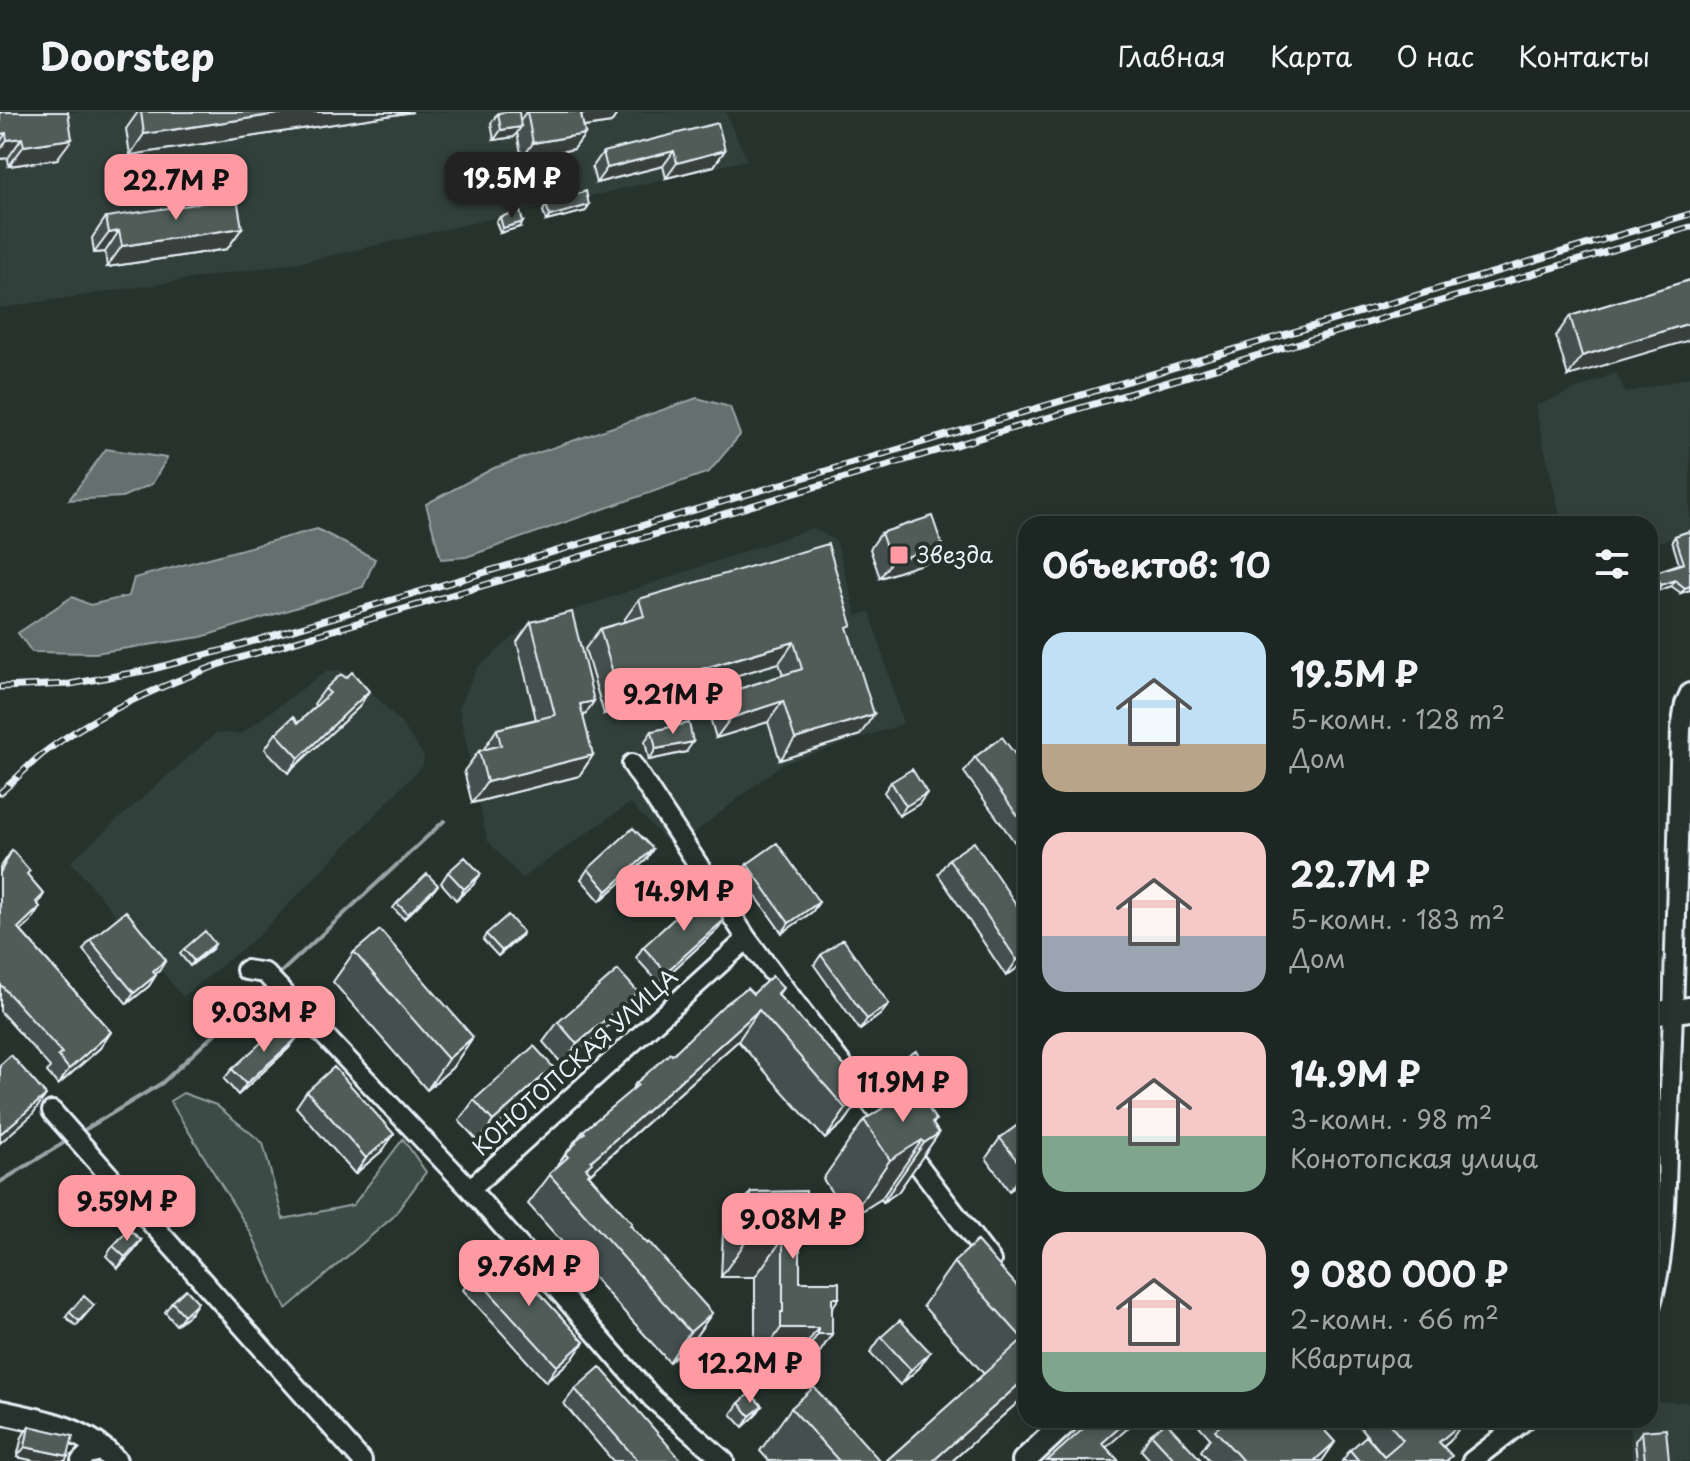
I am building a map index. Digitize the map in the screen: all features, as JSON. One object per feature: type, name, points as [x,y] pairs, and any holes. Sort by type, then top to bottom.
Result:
[{"type":"main road","points":[[1658,1013],[1682,1010]]},
{"type":"main road","points":[[0,1412],[49,1422],[77,1433],[110,1455]]},
{"type":"main road","points":[[1024,1461],[1059,1428]]},
{"type":"street","points":[[1658,1273],[1682,1010],[1681,729],[1690,693]]},
{"type":"street","points":[[632,764],[747,939],[999,1271]]},
{"type":"street","name":"КОНОТОПСКАЯ УЛИЦА","points":[[470,1189],[747,939]]},
{"type":"street","points":[[246,970],[265,973],[470,1189],[653,1399],[724,1461]]},
{"type":"street","points":[[52,1111],[362,1461]]},
{"type":"street","points":[[1472,1461],[1515,1428]]},
{"type":"street","points":[[81,1461],[88,1454],[110,1455]]},
{"type":"shaded area","points":[[0,112],[725,112],[747,160],[307,261],[0,308]]},
{"type":"shaded area","points":[[1616,373],[1626,393],[1690,377],[1690,532],[1658,542],[1658,516],[1560,516],[1535,406]]},
{"type":"shaded area","points":[[697,398],[730,407],[740,435],[709,472],[466,557],[441,559],[426,504],[494,468]]},
{"type":"shaded area","points":[[106,449],[167,458],[152,484],[122,497],[69,500]]},
{"type":"shaded area","points":[[813,528],[836,541],[857,616],[870,611],[903,724],[782,764],[674,849],[630,803],[522,878],[487,840],[459,708],[477,668],[525,627]]},
{"type":"shaded area","points":[[317,529],[375,559],[363,587],[201,637],[95,653],[32,652],[18,633],[72,597],[90,605],[129,596],[134,578]]},
{"type":"shaded area","points":[[339,670],[357,677],[400,722],[424,756],[423,765],[259,935],[183,997],[71,861],[216,733],[241,734],[326,671]]},
{"type":"shaded area","points":[[183,1093],[216,1105],[263,1143],[283,1219],[353,1205],[403,1139],[426,1172],[393,1217],[286,1309],[252,1235],[170,1101]]},
{"type":"shaded area","points":[[1658,1402],[1690,1402],[1690,1461],[1632,1461],[1630,1428],[1658,1428]]},
{"type":"building","points":[[0,112],[68,112],[72,139],[24,146],[22,138],[7,140],[6,133],[0,134]]},
{"type":"building","points":[[141,112],[291,112],[144,134]]},
{"type":"building","points":[[519,112],[521,127],[501,130],[498,113]]},
{"type":"building","points":[[527,112],[592,112],[581,114],[585,134],[533,143]]},
{"type":"building","points":[[718,123],[725,150],[677,163],[674,151],[607,168],[603,152]]},
{"type":"building","points":[[586,191],[589,205],[550,216],[546,205]]},
{"type":"building","points":[[237,198],[242,228],[122,246],[119,231],[109,233],[106,217]]},
{"type":"building","points":[[520,211],[523,222],[503,228],[500,217]]},
{"type":"building","points":[[1690,280],[1690,323],[1582,356],[1570,316]]},
{"type":"building","points":[[932,516],[942,545],[891,562],[881,533]]},
{"type":"building","points":[[1690,531],[1690,586],[1685,588],[1675,580],[1661,585],[1658,577],[1658,571],[1684,563],[1675,536]]},
{"type":"building","points":[[828,544],[852,625],[847,627],[874,714],[795,739],[783,701],[731,718],[723,694],[802,669],[794,642],[619,693],[600,629],[644,616],[639,599]]},
{"type":"building","points":[[572,612],[594,701],[580,704],[593,755],[487,782],[479,751],[501,745],[497,729],[555,715],[531,622]]},
{"type":"building","points":[[352,672],[369,691],[299,758],[276,733],[293,717],[298,723],[330,693],[325,689],[341,674],[346,678]]},
{"type":"building","points":[[689,723],[693,742],[656,749],[652,731]]},
{"type":"building","points":[[1002,737],[1018,758],[1018,816],[975,757]]},
{"type":"building","points":[[912,769],[927,793],[906,806],[891,782]]},
{"type":"building","points":[[633,828],[653,849],[607,891],[588,869]]},
{"type":"building","points":[[974,842],[1018,907],[1018,959],[1017,960],[949,859]]},
{"type":"building","points":[[777,843],[819,902],[789,923],[747,864]]},
{"type":"building","points":[[12,850],[44,894],[36,902],[40,907],[18,928],[111,1032],[69,1069],[58,1056],[62,1053],[0,984],[0,873]]},
{"type":"building","points":[[465,857],[481,874],[464,889],[448,872]]},
{"type":"building","points":[[427,874],[438,885],[408,914],[397,903]]},
{"type":"building","points":[[701,894],[724,920],[666,972],[643,947]]},
{"type":"building","points":[[126,911],[166,960],[153,971],[156,975],[134,993],[90,940]]},
{"type":"building","points":[[508,915],[523,932],[502,951],[486,934]]},
{"type":"building","points":[[380,930],[473,1037],[448,1059],[354,952]]},
{"type":"building","points":[[205,931],[215,944],[194,961],[184,949]]},
{"type":"building","points":[[843,939],[889,1004],[867,1019],[821,955]]},
{"type":"building","points":[[618,970],[638,992],[577,1044],[558,1022]]},
{"type":"building","points":[[772,976],[783,988],[777,994],[867,1090],[846,1109],[759,1010],[586,1168],[632,1223],[630,1225],[712,1313],[690,1332],[549,1174],[568,1157],[565,1154],[585,1133],[583,1131],[638,1085],[636,1083],[670,1053],[672,1055],[723,1006],[747,988],[753,994]]},
{"type":"building","points":[[283,1023],[297,1038],[246,1084],[232,1069]]},
{"type":"building","points":[[1658,1033],[1659,1131],[1658,1131]]},
{"type":"building","points":[[534,1046],[553,1067],[493,1121],[474,1100]]},
{"type":"building","points":[[916,1051],[941,1087],[924,1099],[898,1063]]},
{"type":"building","points":[[11,1055],[46,1095],[0,1134],[0,1065]]},
{"type":"building","points":[[334,1067],[394,1134],[366,1158],[307,1091]]},
{"type":"building","points":[[906,1089],[910,1095],[917,1091],[936,1120],[932,1123],[939,1133],[890,1160],[864,1120],[896,1100],[894,1097]]},
{"type":"building","points":[[1018,1125],[1018,1162],[1000,1138]]},
{"type":"building","points":[[806,1191],[806,1207],[800,1207],[800,1282],[839,1282],[839,1298],[832,1298],[832,1334],[818,1334],[818,1328],[781,1328],[783,1237],[749,1237],[751,1192]]},
{"type":"building","points":[[129,1229],[141,1240],[125,1257],[113,1246]]},
{"type":"building","points":[[977,1241],[1018,1287],[1018,1333],[954,1262]]},
{"type":"building","points":[[501,1251],[584,1342],[557,1366],[474,1275]]},
{"type":"building","points":[[186,1289],[198,1302],[184,1315],[172,1302]]},
{"type":"building","points":[[84,1296],[94,1305],[79,1321],[69,1312]]},
{"type":"building","points":[[900,1320],[930,1352],[911,1370],[881,1337]]},
{"type":"building","points":[[1018,1343],[1018,1385],[933,1461],[886,1461]]},
{"type":"building","points":[[600,1367],[682,1461],[638,1461],[575,1389]]},
{"type":"building","points":[[814,1387],[880,1461],[839,1461],[791,1408]]},
{"type":"building","points":[[750,1393],[762,1406],[750,1416],[739,1403]]},
{"type":"building","points":[[29,1426],[73,1436],[68,1456],[25,1447]]},
{"type":"building","points":[[1084,1428],[1119,1428],[1102,1443],[1119,1461],[1047,1461]]},
{"type":"building","points":[[1158,1428],[1172,1428],[1202,1461],[1176,1461],[1151,1434]]},
{"type":"building","points":[[1322,1428],[1335,1442],[1314,1461],[1243,1461],[1215,1430]]},
{"type":"building","points":[[1393,1428],[1456,1428],[1439,1442],[1452,1456],[1446,1461],[1359,1461],[1350,1450],[1366,1436],[1384,1456],[1403,1440]]},
{"type":"building","points":[[1666,1429],[1669,1461],[1645,1461],[1642,1431]]},
{"type":"waterway","points":[[277,976],[444,821]]},
{"type":"waterway","points":[[81,1132],[162,1083],[267,985]]},
{"type":"waterway","points":[[0,1182],[70,1139]]},
{"type":"railway","points":[[0,687],[70,684],[149,670],[220,651],[1690,214]]},
{"type":"railway","points":[[0,793],[41,755],[85,726],[155,690],[229,661],[1690,227]]},
{"type":"place","name":"Звезда","points":[[899,555]]}]
